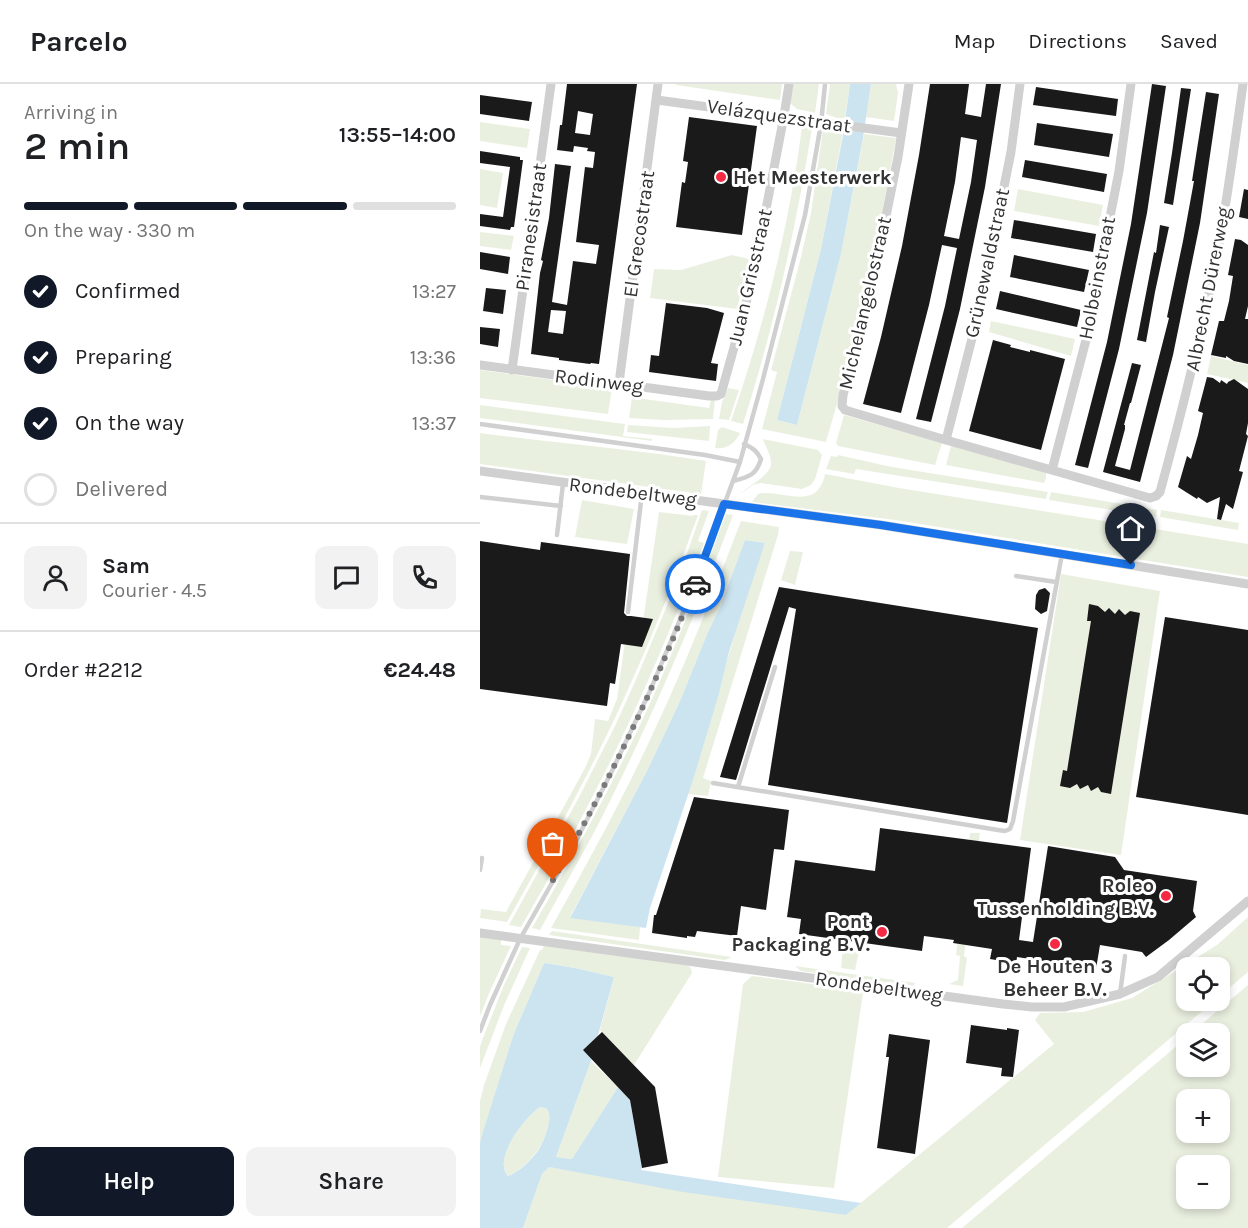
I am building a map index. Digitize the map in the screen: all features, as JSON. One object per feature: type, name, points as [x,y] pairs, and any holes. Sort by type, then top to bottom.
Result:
[{"type":"street","name":"Piranesistraat","points":[[512,370],[551,84]]},
{"type":"street","name":"El Grecostraat","points":[[619,383],[658,84]]},
{"type":"street","name":"Juan Grisstraat","points":[[717,396],[721,394],[724,387],[745,308],[789,84]]},
{"type":"street","name":"Michelangelostraat","points":[[909,84],[898,158],[861,333],[843,395],[842,406],[845,410],[1150,498],[1160,492]]},
{"type":"street","name":"Grünewaldstraat","points":[[946,440],[980,304],[1011,152],[1020,84]]},
{"type":"street","name":"Holbeinstraat","points":[[1052,470],[1086,340],[1119,171],[1131,84]]},
{"type":"street","name":"Albrecht Dürerweg","points":[[1160,492],[1187,391],[1220,237],[1243,84]]},
{"type":"street","name":"Velázquezstraat","points":[[657,100],[901,133]]},
{"type":"street","name":"Rodinweg","points":[[480,365],[717,396]]},
{"type":"street","name":"Rondebeltweg","points":[[480,471],[881,525],[1248,584]]},
{"type":"street","name":"Rondebeltweg","points":[[480,933],[1032,1007],[1064,1007],[1120,994],[1158,977],[1248,901]]},
{"type":"lane","points":[[480,1030],[520,939],[577,839],[650,691],[694,586],[740,462],[805,215],[825,84]]},
{"type":"lane","points":[[480,424],[676,450],[740,462]]},
{"type":"lane","points":[[733,481],[748,477],[759,467],[761,459],[757,452],[744,444]]},
{"type":"lane","points":[[557,535],[563,483]]},
{"type":"lane","points":[[628,612],[642,493]]},
{"type":"lane","points":[[480,497],[561,506]]},
{"type":"lane","points":[[713,783],[998,830],[1010,829],[1062,554]]},
{"type":"lane","points":[[1016,576],[1056,582]]},
{"type":"lane","points":[[738,787],[775,667]]},
{"type":"lane","points":[[480,870],[482,858]]},
{"type":"lane","points":[[1120,994],[1125,956]]},
{"type":"green space","points":[[676,84],[782,84],[780,100]]},
{"type":"green space","points":[[793,84],[819,84],[815,113],[797,109],[790,103]]},
{"type":"green space","points":[[830,84],[850,84],[845,118],[826,114]]},
{"type":"green space","points":[[871,84],[896,84],[898,93],[894,121],[866,117]]},
{"type":"green space","points":[[480,122],[530,129],[527,148],[480,141]]},
{"type":"green space","points":[[802,127],[812,128],[799,203],[774,314],[743,424],[731,421],[765,313],[783,239]]},
{"type":"green space","points":[[823,129],[843,132],[821,249],[777,420],[797,425],[841,254],[864,134],[896,138],[859,327],[826,442],[762,429],[777,372],[771,370],[811,213]]},
{"type":"green space","points":[[480,169],[503,173],[497,208],[480,205]]},
{"type":"green space","points":[[1018,189],[1103,205],[1099,226],[1014,211]]},
{"type":"green space","points":[[480,232],[514,236],[511,250],[480,246]]},
{"type":"green space","points":[[732,255],[749,259],[737,309],[650,298],[654,269],[681,270]]},
{"type":"green space","points":[[991,321],[1075,339],[1071,356],[989,332]]},
{"type":"green space","points":[[1211,356],[1248,365],[1248,383],[1207,374]]},
{"type":"green space","points":[[480,370],[612,388],[608,414],[480,398]]},
{"type":"green space","points":[[728,388],[739,390],[729,420],[719,419],[722,402]]},
{"type":"green space","points":[[633,390],[638,391],[637,398],[709,408],[711,399],[715,400],[713,419],[629,418]]},
{"type":"green space","points":[[480,405],[625,424],[623,436],[652,439],[652,441],[480,418]]},
{"type":"green space","points":[[844,415],[942,443],[935,465],[838,446],[836,443]]},
{"type":"green space","points":[[628,425],[674,428],[710,426],[709,441],[627,432]]},
{"type":"green space","points":[[722,427],[740,433],[730,445],[715,448],[718,430]]},
{"type":"green space","points":[[480,433],[706,461],[701,494],[480,464]]},
{"type":"green space","points":[[763,439],[818,450],[822,455],[811,485],[802,489],[761,483],[753,485],[739,495],[768,472],[771,462]]},
{"type":"green space","points":[[951,446],[1046,472],[1046,478],[1044,483],[946,465]]},
{"type":"green space","points":[[838,455],[892,467],[1048,492],[1046,499],[856,469],[854,474],[826,469],[831,456],[837,457]]},
{"type":"green space","points":[[825,474],[1248,544],[1248,577],[895,520],[752,502],[758,494],[765,493],[808,496],[820,487]]},
{"type":"green space","points":[[1051,492],[1157,510],[1156,517],[1049,500]]},
{"type":"green space","points":[[582,500],[634,509],[627,544],[575,537]]},
{"type":"green space","points":[[702,510],[709,511],[698,541],[704,543],[631,717],[584,813],[521,927],[509,925],[616,724],[679,577]]},
{"type":"green space","points":[[1161,510],[1239,523],[1238,530],[1160,517]]},
{"type":"green space","points":[[659,512],[698,515],[643,656],[589,770],[507,922],[480,918],[481,909],[506,912],[585,768],[591,754],[595,719],[608,721],[617,699],[625,641],[640,642]]},
{"type":"green space","points":[[726,514],[733,515],[704,591],[639,740],[596,828],[540,930],[532,928],[598,810],[643,719],[684,623]]},
{"type":"green space","points":[[741,521],[779,527],[703,778],[711,781],[708,796],[688,794],[734,636],[765,543],[745,540],[720,607],[680,701],[648,769],[570,917],[640,927],[639,940],[551,928],[592,854],[655,729],[689,652]]},
{"type":"green space","points":[[790,551],[803,552],[795,585],[781,580]]},
{"type":"green space","points":[[1061,574],[1160,591],[1121,855],[1020,840]]},
{"type":"green space","points":[[970,833],[980,833],[964,956],[967,958],[963,986],[949,984],[958,980],[960,956],[956,955]]},
{"type":"green space","points":[[1248,917],[1248,972],[1230,987],[1230,957],[1198,957],[1217,945]]},
{"type":"green space","points":[[552,931],[732,957],[725,960],[549,935]]},
{"type":"green space","points":[[480,937],[501,940],[501,945],[511,946],[480,1016]]},
{"type":"green space","points":[[843,945],[860,947],[855,970],[841,968]]},
{"type":"green space","points":[[544,946],[687,965],[691,968],[692,973],[634,1065],[600,1030],[614,977],[544,963],[513,1036],[480,1143],[480,1101],[484,1085],[506,1024],[540,950]]},
{"type":"green space","points":[[522,947],[530,948],[505,1003],[480,1068],[480,1047],[483,1038]]},
{"type":"green space","points":[[795,966],[916,983],[912,986],[801,971]]},
{"type":"green space","points":[[1176,971],[1176,1011],[1202,1011],[1188,1023],[1176,1023],[1176,1033],[947,1228],[523,1228],[542,1174],[549,1167],[846,1215],[1054,1044],[1035,1020],[1040,1013],[1083,1012],[1132,998]]},
{"type":"green space","points":[[752,976],[857,990],[863,993],[834,1188],[718,1177],[743,984]]},
{"type":"green space","points":[[1248,985],[1248,1228],[962,1228],[1176,1046],[1176,1077],[1230,1077],[1230,1023],[1203,1023],[1217,1011],[1230,1011],[1230,1000]]},
{"type":"green space","points":[[591,1061],[618,1087],[572,1159],[556,1157]]},
{"type":"green space","points":[[540,1107],[546,1109],[549,1115],[547,1131],[542,1143],[528,1162],[508,1176],[504,1169],[507,1149],[526,1120]]},
{"type":"water","points":[[850,84],[871,84],[863,138],[841,254],[797,425],[777,420],[821,249],[843,135]]},
{"type":"water","points":[[745,540],[765,543],[729,652],[718,697],[650,908],[646,928],[570,918],[648,769],[680,701],[720,607]]},
{"type":"water","points":[[544,963],[614,977],[591,1061],[556,1157],[572,1159],[618,1087],[630,1100],[641,1170],[861,1203],[846,1215],[683,1192],[549,1167],[542,1174],[523,1228],[480,1228],[480,1143],[513,1036]],"holes":[[[540,1107],[546,1109],[549,1115],[547,1132],[542,1143],[528,1162],[508,1176],[504,1169],[507,1149],[526,1120]]]},
{"type":"building","points":[[567,84],[637,84],[599,364],[559,360],[559,358],[531,354],[543,261],[541,260],[549,218],[555,164],[571,166],[552,302],[567,305],[573,261],[596,264],[599,245],[576,242],[585,167],[593,168],[595,152],[587,151],[588,148],[574,146],[573,152],[557,150],[560,125],[562,125]],"holes":[[[578,111],[593,114],[590,135],[575,133]],[[551,310],[566,311],[563,334],[548,332]]]},
{"type":"building","points":[[930,84],[969,84],[965,114],[981,117],[986,84],[1001,84],[985,187],[960,309],[931,422],[916,419],[945,306],[957,248],[942,245],[901,413],[863,404],[902,246]],"holes":[[[961,137],[977,140],[959,239],[944,236]]]},
{"type":"building","points":[[1152,84],[1166,86],[1147,213],[1119,349],[1088,468],[1075,465],[1107,342],[1131,224]]},
{"type":"building","points":[[1036,87],[1118,99],[1116,116],[1033,105]]},
{"type":"building","points":[[1181,88],[1191,89],[1173,205],[1164,203]]},
{"type":"building","points":[[1206,92],[1219,94],[1200,223],[1173,355],[1140,482],[1103,472],[1132,363],[1141,365],[1115,466],[1130,470],[1169,318],[1167,317],[1194,181],[1192,181]]},
{"type":"building","points":[[480,95],[532,102],[529,121],[480,114]]},
{"type":"building","points":[[689,117],[757,126],[742,235],[676,227],[682,182],[685,183],[688,162],[683,161]]},
{"type":"building","points":[[1037,123],[1113,134],[1109,157],[1034,145]]},
{"type":"building","points":[[480,151],[520,157],[520,160],[523,160],[514,227],[510,230],[480,226],[480,214],[503,217],[510,167],[480,163]]},
{"type":"building","points":[[1025,160],[1107,174],[1104,192],[1022,177]]},
{"type":"building","points":[[1244,189],[1248,190],[1248,219],[1239,217]]},
{"type":"building","points":[[1014,220],[1096,234],[1093,252],[1011,238]]},
{"type":"building","points":[[1160,225],[1169,227],[1146,342],[1137,340]]},
{"type":"building","points":[[1235,239],[1248,245],[1248,306],[1245,319],[1248,319],[1248,364],[1234,361],[1226,356],[1226,358],[1211,355],[1219,321],[1224,321],[1229,301],[1233,276],[1228,275]]},
{"type":"building","points":[[480,252],[510,257],[508,274],[480,269]]},
{"type":"building","points":[[1014,255],[1089,270],[1084,292],[1010,277]]},
{"type":"building","points":[[486,288],[506,290],[503,314],[483,311]]},
{"type":"building","points":[[1000,291],[1081,310],[1077,327],[996,309]]},
{"type":"building","points":[[666,303],[707,308],[724,313],[711,363],[718,364],[716,381],[649,372],[651,355],[659,356]]},
{"type":"building","points":[[480,327],[500,329],[498,347],[480,344]]},
{"type":"building","points":[[993,340],[1011,345],[1010,347],[1065,359],[1041,450],[969,431]]},
{"type":"building","points":[[1207,377],[1227,384],[1234,379],[1248,389],[1246,434],[1248,436],[1239,471],[1243,472],[1233,509],[1226,504],[1221,520],[1217,519],[1220,497],[1207,503],[1178,487],[1187,456],[1191,459],[1198,435],[1203,413],[1198,411]]},
{"type":"building","points":[[480,541],[540,550],[541,542],[630,554],[624,613],[627,616],[653,619],[642,647],[621,644],[615,684],[610,683],[607,706],[480,689]]},
{"type":"building","points":[[779,587],[1038,628],[1007,823],[768,785],[796,609],[789,607],[736,780],[720,777]]},
{"type":"building","points":[[1045,588],[1050,593],[1047,611],[1041,614],[1035,609],[1036,595],[1039,590]]},
{"type":"building","points":[[1089,604],[1098,606],[1105,612],[1109,608],[1115,614],[1119,609],[1125,615],[1130,611],[1140,613],[1111,794],[1101,792],[1098,787],[1091,791],[1088,785],[1080,789],[1077,784],[1070,788],[1060,786],[1063,770],[1067,771],[1091,621],[1087,621]]},
{"type":"building","points":[[1165,617],[1248,630],[1248,815],[1136,797]]},
{"type":"building","points":[[694,797],[789,810],[784,850],[774,849],[766,910],[741,906],[737,936],[697,931],[695,937],[687,936],[687,938],[652,933],[654,915],[656,915]]},
{"type":"building","points":[[880,828],[1031,848],[1019,940],[1033,942],[1048,846],[1115,857],[1124,870],[1197,881],[1193,911],[1196,917],[1146,957],[1142,952],[1100,945],[1096,969],[1017,957],[1016,964],[996,961],[990,959],[992,949],[924,936],[922,951],[799,934],[801,919],[787,917],[795,860],[875,871]]},
{"type":"building","points":[[971,1025],[1019,1030],[1013,1077],[1001,1076],[1002,1068],[966,1063]]},
{"type":"building","points":[[602,1032],[655,1087],[668,1163],[642,1168],[630,1100],[583,1050]]},
{"type":"building","points":[[889,1034],[930,1040],[915,1154],[877,1148],[889,1057],[886,1057]]},
{"type":"way so far","points":[[553,880],[577,839],[650,691],[695,584]]},
{"type":"place","name":"Het Meesterwerk","points":[[721,177]]},
{"type":"place","name":"Roleo Tussenholding B.V.","points":[[1166,896]]},
{"type":"place","name":"Pont Packaging B.V.","points":[[882,932]]},
{"type":"place","name":"De Houten 3 Beheer B.V.","points":[[1055,944]]},
{"type":"route","points":[[695,584],[724,504],[881,525],[1131,565]]}]
